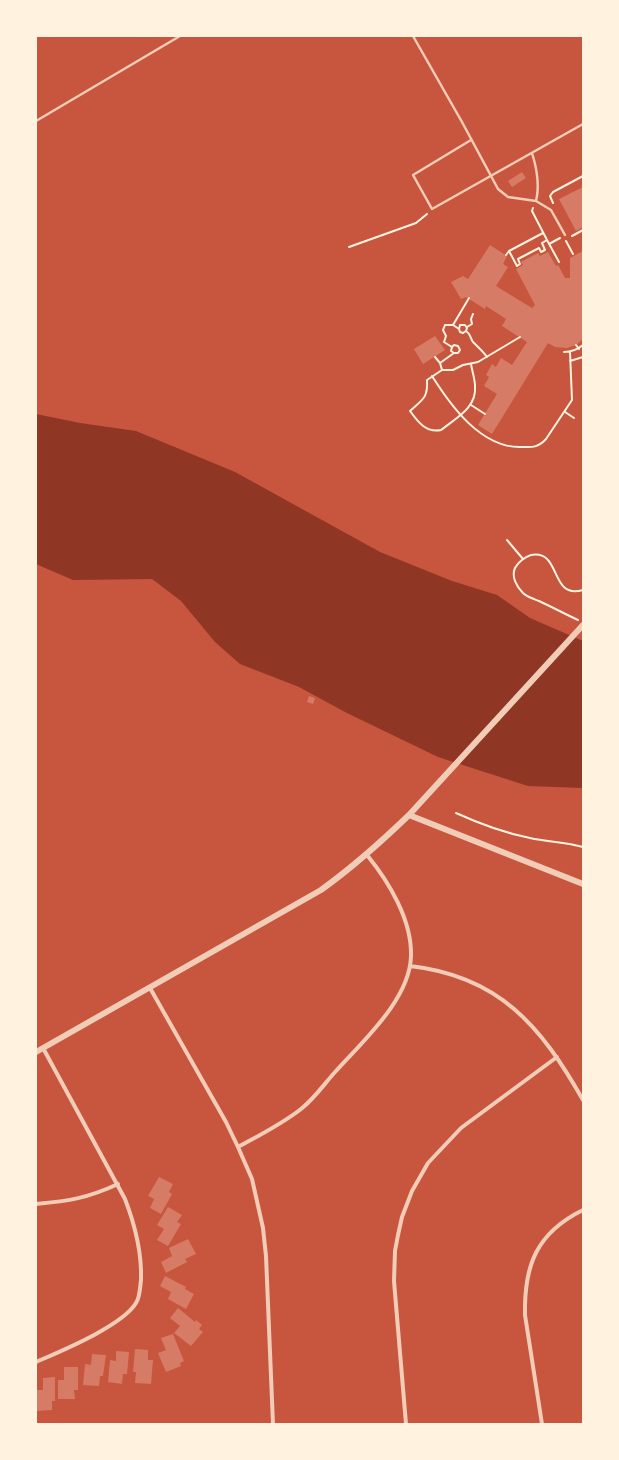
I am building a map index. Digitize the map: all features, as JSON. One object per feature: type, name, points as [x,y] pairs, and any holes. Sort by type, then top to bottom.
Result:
[{"type":"street","points":[[36,1052],[320,890],[349,870],[409,815],[583,626]]},
{"type":"street","points":[[409,815],[583,884]]},
{"type":"street","points":[[238,1146],[281,1124],[302,1108],[320,1091],[335,1072],[389,1012],[405,982],[410,966],[411,956],[410,939],[407,928],[402,914],[382,876],[367,855]]},
{"type":"street","points":[[410,966],[447,972],[465,979],[491,992],[514,1008],[540,1034],[583,1100]]},
{"type":"street","points":[[150,988],[238,1146],[252,1179],[263,1228],[266,1263],[273,1424]]},
{"type":"street","points":[[36,1362],[108,1327],[129,1312],[137,1302],[140,1288],[141,1264],[138,1240],[133,1219],[118,1184],[43,1048]]},
{"type":"street","points":[[406,1424],[394,1281],[395,1251],[398,1235],[402,1217],[412,1190],[428,1163],[461,1128],[556,1057]]},
{"type":"street","points":[[36,1204],[85,1198],[118,1184]]},
{"type":"street","points":[[542,1424],[525,1315],[528,1275],[531,1262],[537,1250],[548,1235],[560,1224],[583,1210]]},
{"type":"lane","points":[[36,121],[180,36]]},
{"type":"lane","points":[[413,36],[498,189],[508,197],[536,201],[551,210],[565,236]]},
{"type":"lane","points":[[471,140],[413,175],[432,209],[583,124]]},
{"type":"lane","points":[[532,152],[536,165],[539,190],[536,201]]},
{"type":"path","points":[[555,206],[550,196],[553,192],[583,176]]},
{"type":"path","points":[[536,201],[532,211],[559,262]]},
{"type":"path","points":[[349,247],[416,223],[432,209]]},
{"type":"path","points":[[565,240],[583,230]]},
{"type":"path","points":[[506,255],[509,251],[543,233]]},
{"type":"path","points":[[565,236],[565,240],[573,254]]},
{"type":"path","points":[[509,251],[516,266],[520,264],[518,259],[539,248],[541,252],[545,250],[542,243],[547,240]]},
{"type":"path","points":[[453,325],[469,298]]},
{"type":"path","points":[[440,363],[454,353],[458,353],[460,350],[458,346],[454,345],[452,347],[444,342],[446,336],[443,330],[445,325],[453,325],[460,332],[463,332],[472,324],[473,314]]},
{"type":"path","points":[[458,329],[460,325],[465,325],[472,341],[482,349],[487,357]]},
{"type":"path","points":[[471,364],[475,386],[471,406],[441,430],[435,431],[425,428],[418,422],[410,411],[424,398],[427,391],[427,380],[442,370],[453,370],[487,357],[520,337]]},
{"type":"path","points":[[576,345],[579,349]]},
{"type":"path","points":[[564,352],[579,349],[583,345]]},
{"type":"path","points":[[452,347],[451,351],[454,353]]},
{"type":"path","points":[[432,376],[460,415],[478,431],[501,445],[517,448],[535,447],[546,439],[572,400],[570,352]]},
{"type":"path","points":[[435,356],[440,363],[442,370]]},
{"type":"path","points":[[570,361],[583,357]]},
{"type":"path","points":[[471,406],[485,414]]},
{"type":"path","points":[[565,412],[574,418]]},
{"type":"path","points":[[507,540],[523,559]]},
{"type":"path","points":[[583,590],[570,592],[564,589],[552,566],[545,558],[533,555],[523,559],[516,567],[514,573],[516,584],[524,594],[583,622]]},
{"type":"path","points":[[456,813],[483,825],[528,838],[549,842],[560,842],[583,847]]},
{"type":"shaded area","points":[[36,414],[80,423],[136,431],[235,472],[380,552],[452,581],[497,595],[530,618],[583,641],[583,788],[528,786],[438,757],[347,713],[299,687],[240,664],[215,642],[181,601],[152,579],[73,580],[36,564]]},
{"type":"building","points":[[522,172],[526,178],[512,187],[508,181]]},
{"type":"building","points":[[583,187],[583,227],[576,231],[559,199]]},
{"type":"building","points":[[490,245],[507,256],[503,264],[508,267],[496,286],[532,308],[535,305],[516,269],[523,265],[521,262],[538,253],[540,256],[548,252],[556,266],[558,265],[565,278],[570,278],[570,258],[583,251],[583,339],[576,345],[567,348],[555,347],[548,343],[492,434],[478,425],[497,394],[484,386],[489,377],[486,375],[492,364],[496,367],[501,358],[512,365],[527,342],[502,326],[506,319],[486,306],[485,309],[466,297],[461,299],[451,282],[463,276],[468,279]]},
{"type":"building","points":[[435,336],[445,350],[423,364],[414,349]]},
{"type":"building","points":[[309,696],[315,698],[313,704],[307,702]]},
{"type":"building","points":[[159,1177],[173,1184],[169,1192],[172,1194],[161,1214],[150,1208],[154,1199],[148,1196]]},
{"type":"building","points":[[168,1207],[182,1215],[177,1222],[181,1224],[168,1246],[157,1240],[164,1229],[157,1225]]},
{"type":"building","points":[[188,1239],[196,1254],[185,1259],[187,1262],[166,1273],[161,1262],[172,1256],[169,1248]]},
{"type":"building","points":[[165,1276],[186,1287],[185,1289],[194,1294],[186,1309],[168,1299],[171,1292],[160,1286]]},
{"type":"building","points":[[178,1308],[195,1322],[196,1320],[202,1325],[199,1329],[203,1332],[191,1346],[174,1333],[180,1326],[170,1318]]},
{"type":"building","points":[[173,1334],[184,1361],[180,1363],[181,1366],[166,1372],[158,1353],[166,1350],[161,1338]]},
{"type":"building","points":[[135,1349],[148,1350],[148,1360],[153,1360],[151,1384],[135,1383],[136,1372],[133,1372]]},
{"type":"building","points":[[116,1351],[129,1352],[127,1374],[123,1374],[122,1384],[108,1382],[110,1360],[116,1361]]},
{"type":"building","points":[[92,1354],[106,1355],[103,1376],[100,1376],[99,1386],[83,1385],[85,1364],[91,1365]]},
{"type":"building","points":[[64,1367],[78,1367],[78,1390],[74,1390],[75,1399],[58,1399],[58,1380],[64,1380]]},
{"type":"building","points":[[55,1377],[55,1401],[52,1401],[52,1410],[37,1411],[36,1390],[43,1390],[43,1378]]}]
